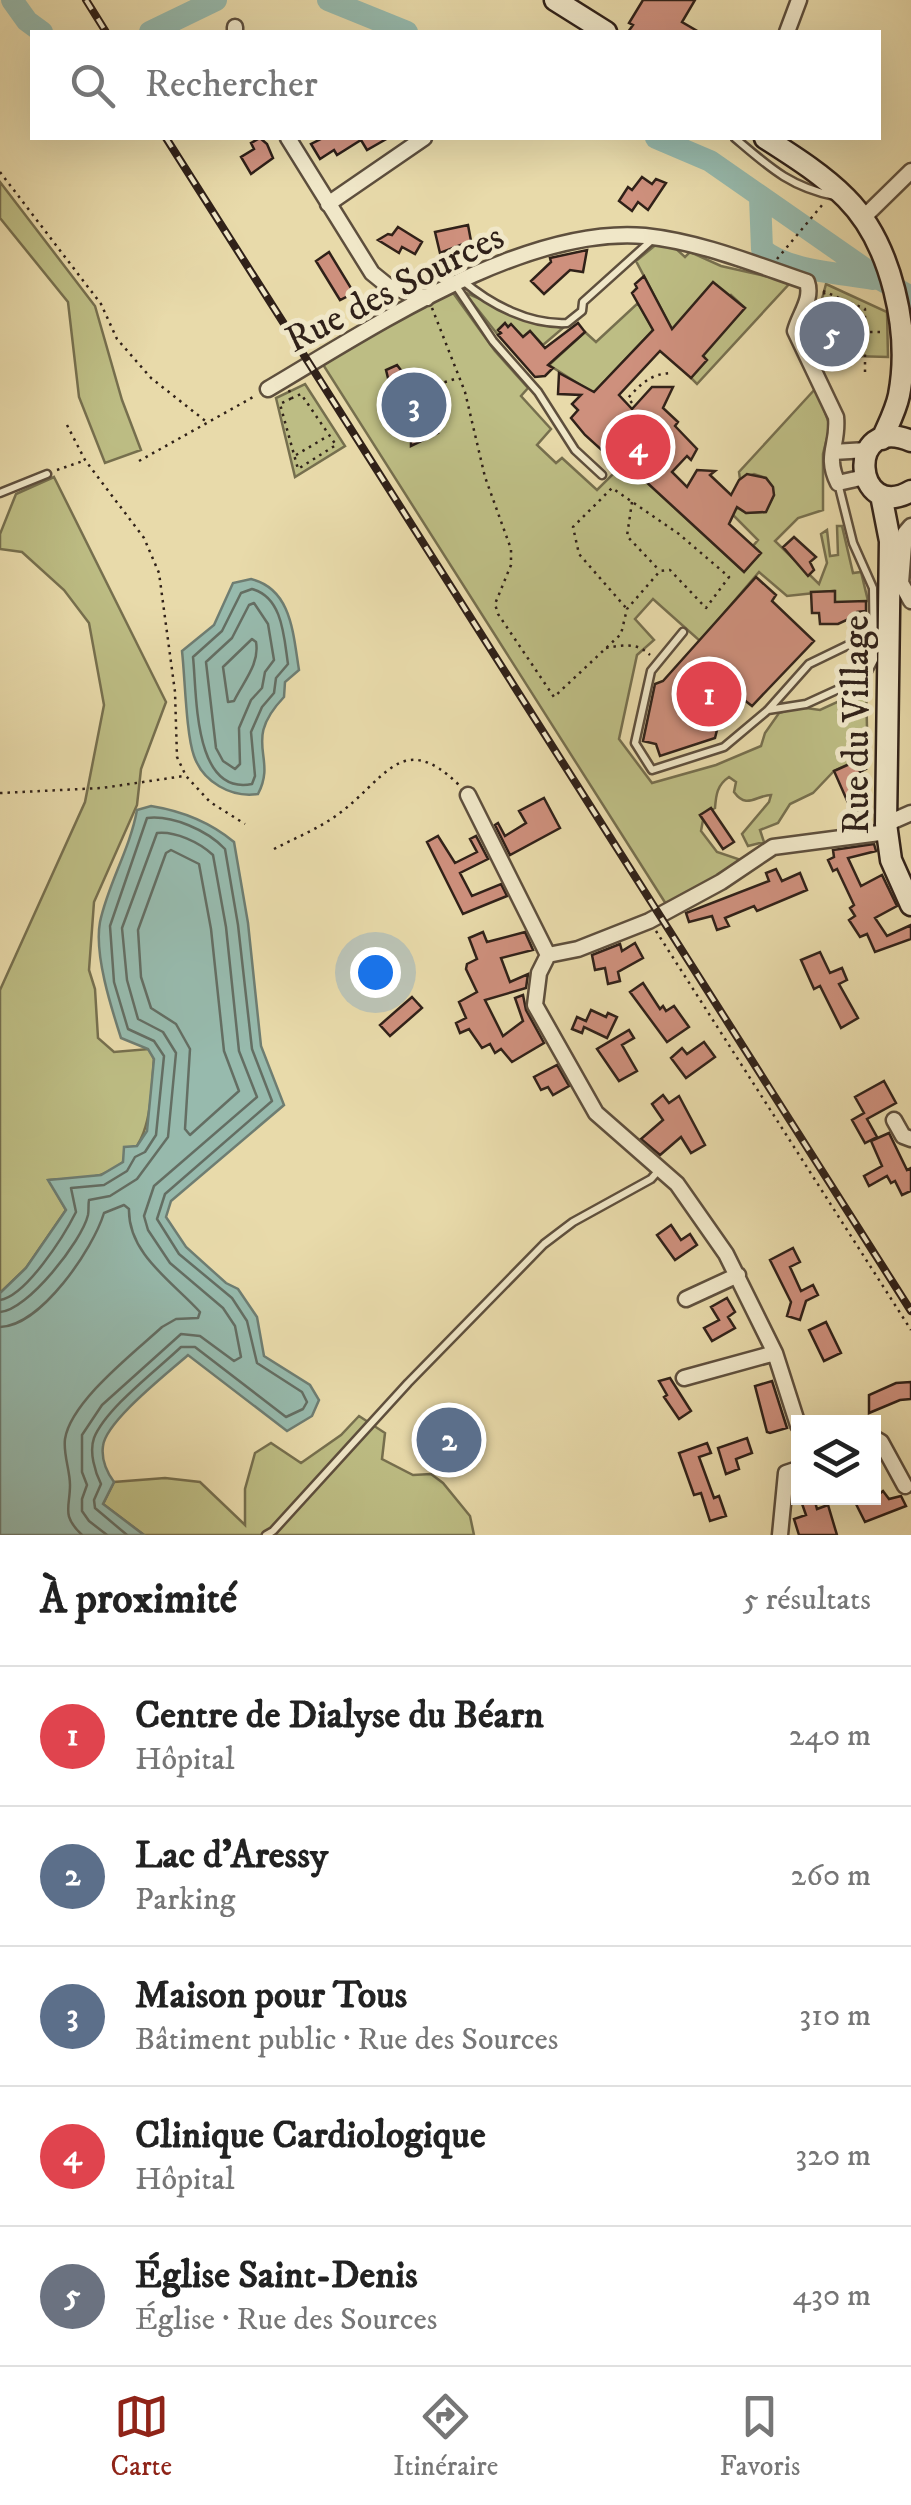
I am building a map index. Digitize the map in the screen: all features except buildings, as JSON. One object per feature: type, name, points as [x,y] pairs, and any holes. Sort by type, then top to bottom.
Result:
[{"type":"main road","points":[[556,0],[603,30]]},
{"type":"main road","points":[[768,140],[808,166],[863,218],[890,274],[900,310],[899,398],[911,440]]},
{"type":"main road","points":[[899,398],[863,462],[870,487],[881,495],[908,493]]},
{"type":"main road","points":[[875,445],[899,436],[911,440]]},
{"type":"main road","name":"Rue du Village","points":[[890,541],[908,493]]},
{"type":"main road","name":"Rue du Village","points":[[881,495],[890,541],[886,828],[891,860],[911,905]]},
{"type":"street","points":[[789,30],[799,0]]},
{"type":"street","points":[[289,140],[372,273],[388,286],[427,298]]},
{"type":"street","points":[[328,204],[421,140]]},
{"type":"street","points":[[863,218],[911,171]]},
{"type":"street","name":"Rue des Sources","points":[[268,389],[427,298],[512,258],[576,240],[654,238],[685,242],[807,282],[808,301],[795,332],[836,417],[830,468],[838,482]]},
{"type":"street","points":[[832,452],[875,445]]},
{"type":"street","points":[[838,482],[865,477]]},
{"type":"street","points":[[911,526],[905,534],[901,583],[911,600]]},
{"type":"street","points":[[468,795],[548,955]]},
{"type":"street","points":[[548,955],[578,949],[650,921],[721,882],[773,847],[886,828],[911,812]]},
{"type":"street","points":[[548,955],[539,974],[535,1005],[596,1113],[677,1184],[738,1275],[775,1353],[795,1415]]},
{"type":"street","points":[[894,1120],[903,1136],[911,1139]]},
{"type":"street","points":[[686,1300],[738,1275]]},
{"type":"street","points":[[684,1378],[775,1353]]},
{"type":"street","points":[[881,1442],[905,1486]]},
{"type":"street","points":[[780,1535],[786,1473],[791,1471]]},
{"type":"lane","points":[[737,140],[802,188],[838,197]]},
{"type":"lane","points":[[460,283],[509,310],[546,322],[567,323],[582,311],[583,302],[654,238]]},
{"type":"lane","points":[[460,283],[493,341],[538,392],[575,450],[602,474]]},
{"type":"lane","points":[[0,493],[46,474]]},
{"type":"lane","points":[[768,710],[806,704],[864,677],[874,660],[873,588],[853,543],[838,482]]},
{"type":"lane","points":[[683,632],[651,671],[635,743],[652,770],[724,748],[768,710],[808,664],[873,633]]},
{"type":"lane","points":[[266,1535],[544,1244],[573,1222],[651,1178],[660,1168]]},
{"type":"path","points":[[0,172],[101,304],[116,339],[151,378],[208,422]]},
{"type":"path","points":[[779,257],[812,216],[838,197]]},
{"type":"path","points":[[809,322],[825,312],[824,292],[865,309],[865,372]]},
{"type":"path","points":[[427,298],[459,378],[485,477],[512,549],[511,565],[495,604],[498,614],[554,697],[621,634],[627,608],[660,571],[670,570],[706,608],[729,577],[679,534],[612,488],[574,527],[579,554],[627,608]]},
{"type":"path","points":[[865,332],[900,332]]},
{"type":"path","points":[[815,352],[865,354]]},
{"type":"path","points":[[632,403],[628,398],[645,380],[671,373]]},
{"type":"path","points":[[423,388],[459,378]]},
{"type":"path","points":[[284,379],[292,398]]},
{"type":"path","points":[[139,461],[268,389]]},
{"type":"path","points":[[301,394],[336,445],[298,468],[280,404],[292,398],[301,394]]},
{"type":"path","points":[[67,425],[85,460],[144,538],[158,573],[175,692],[177,757],[186,776],[210,802],[245,824]]},
{"type":"path","points":[[294,456],[329,435]]},
{"type":"path","points":[[46,474],[85,460]]},
{"type":"path","points":[[632,502],[627,536],[660,571]]},
{"type":"path","points":[[606,648],[628,644],[644,649],[658,663]]},
{"type":"path","points":[[274,849],[336,816],[390,766],[408,757],[424,760],[448,775],[468,795]]},
{"type":"path","points":[[0,793],[102,788],[186,776]]},
{"type":"path","points":[[650,921],[911,1330]]},
{"type":"green space","points":[[0,182],[95,306],[141,450],[105,463],[79,397],[68,302],[0,218]]},
{"type":"green space","points":[[658,243],[673,246],[685,257],[690,252],[721,266],[791,282],[697,384],[691,378],[701,354],[745,308],[731,295],[675,335],[636,261]]},
{"type":"green space","points":[[826,284],[887,312],[888,357],[813,355],[801,340],[802,329],[818,314]],"holes":[[[817,321],[848,322],[857,332],[848,349],[817,348],[817,341],[807,337]]]},
{"type":"green space","points":[[451,290],[495,351],[528,388],[521,396],[551,429],[537,445],[556,463],[562,458],[597,490],[620,467],[641,477],[744,572],[760,553],[753,546],[758,540],[733,511],[738,508],[746,513],[765,512],[774,495],[766,478],[754,474],[740,479],[739,472],[816,388],[830,426],[823,454],[823,510],[798,518],[775,541],[819,584],[827,563],[821,534],[827,530],[830,556],[838,555],[837,526],[842,526],[853,573],[861,572],[868,601],[835,605],[834,591],[787,596],[759,572],[700,641],[653,599],[635,619],[654,640],[637,655],[619,739],[652,783],[716,765],[761,746],[779,713],[799,707],[820,710],[857,693],[849,689],[863,681],[867,728],[853,762],[834,771],[813,793],[790,804],[778,823],[760,830],[764,842],[748,846],[742,834],[771,795],[743,800],[734,792],[736,782],[729,777],[725,780],[715,808],[700,815],[701,831],[717,852],[741,860],[739,865],[666,904],[322,363]]},
{"type":"green space","points":[[464,292],[531,321],[563,328],[543,345],[530,331],[523,337],[511,325],[505,324],[498,335]]},
{"type":"green space","points":[[638,303],[653,330],[593,393],[549,365],[585,332],[596,342]]},
{"type":"green space","points":[[305,384],[345,446],[295,477],[276,398]]},
{"type":"green space","points":[[54,477],[166,702],[141,769],[137,805],[94,902],[89,970],[95,989],[98,1038],[114,1052],[149,1049],[154,1059],[146,1126],[132,1154],[97,1176],[49,1180],[66,1210],[26,1268],[0,1293],[0,990],[85,802],[104,705],[89,623],[64,590],[22,552],[0,549],[0,534],[16,494]]},
{"type":"green space","points":[[359,1416],[385,1433],[382,1459],[413,1475],[431,1474],[443,1483],[470,1516],[474,1535],[144,1535],[103,1504],[114,1482],[165,1478],[200,1482],[245,1525],[245,1489],[255,1453],[271,1443],[301,1463],[341,1435]]},
{"type":"water","points":[[251,579],[265,584],[283,603],[299,670],[285,682],[284,697],[265,726],[263,781],[258,794],[248,795],[219,786],[198,765],[189,734],[182,651],[214,625],[233,583]]},
{"type":"water","points":[[151,806],[195,818],[234,842],[248,923],[261,1046],[284,1105],[171,1201],[166,1217],[186,1247],[238,1289],[257,1317],[264,1356],[310,1385],[319,1400],[312,1416],[287,1431],[188,1355],[126,1411],[103,1446],[105,1465],[114,1482],[103,1504],[144,1535],[0,1535],[0,1293],[26,1268],[66,1210],[48,1180],[101,1175],[123,1162],[124,1147],[137,1146],[147,1131],[154,1059],[148,1049],[121,1038],[104,980],[99,935],[104,908],[137,810]]},
{"type":"waterway","points":[[12,0],[27,21],[39,30]]},
{"type":"waterway","points":[[154,30],[216,0]]},
{"type":"waterway","points":[[328,0],[402,30]]},
{"type":"waterway","points":[[661,140],[710,161],[911,297]]},
{"type":"waterway","points":[[760,197],[762,249],[799,267],[873,279]]},
{"type":"railway","points":[[86,0],[105,30]]},
{"type":"railway","points":[[167,140],[911,1311]]},
{"type":"place","name":"Église Saint-Denis","points":[[832,334]]},
{"type":"place","name":"Maison pour Tous","points":[[414,405]]},
{"type":"place","name":"Clinique Cardiologique","points":[[638,447]]},
{"type":"place","name":"Centre de Dialyse du Béarn","points":[[709,694]]},
{"type":"place","name":"Lac d'Aressy","points":[[449,1440]]}]
